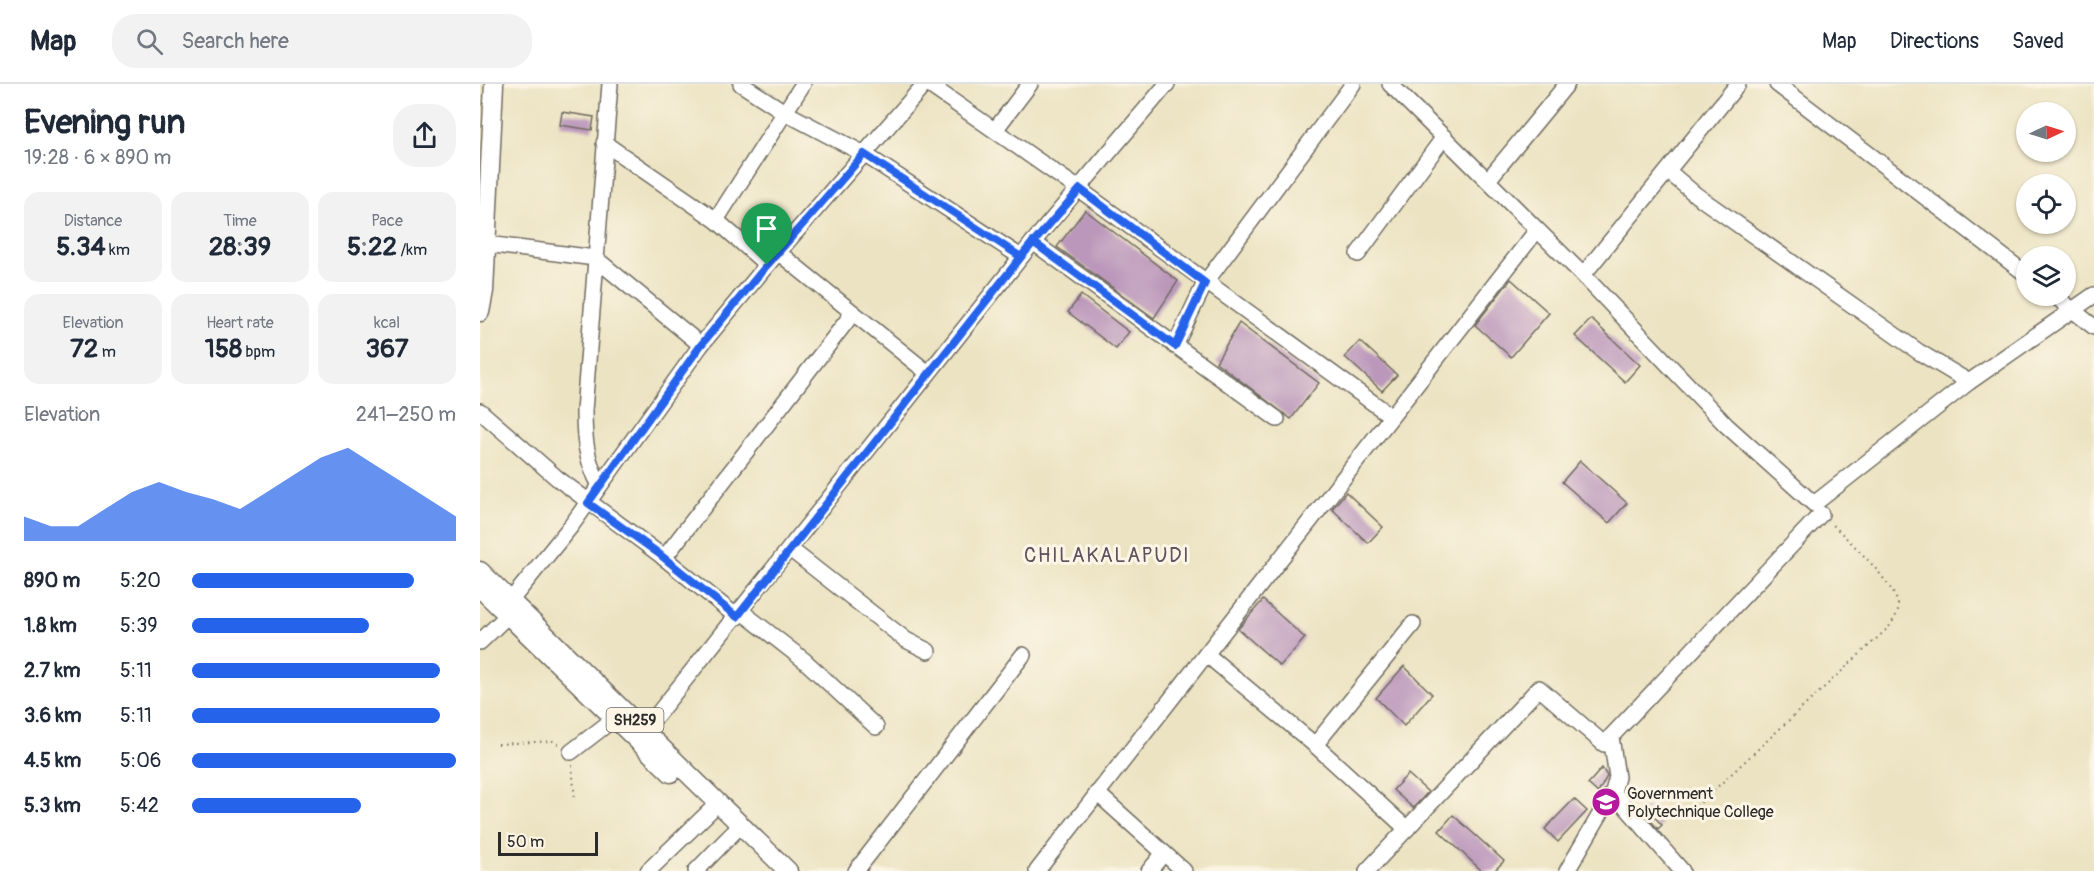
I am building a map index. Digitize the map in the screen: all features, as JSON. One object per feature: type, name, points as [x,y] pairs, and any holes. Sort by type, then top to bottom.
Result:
[{"type":"main road","points":[[480,312],[487,244],[494,84]]},
{"type":"main road","name":"SH259","points":[[480,571],[509,608],[615,718],[771,871]]},
{"type":"main road","name":"SH259","points":[[480,588],[509,608],[645,730],[788,871]]},
{"type":"street","points":[[600,485],[592,471],[587,454],[584,427],[595,258],[610,84]]},
{"type":"street","points":[[741,84],[786,113],[864,154],[1021,257]]},
{"type":"street","points":[[716,220],[803,84]]},
{"type":"street","points":[[995,130],[1030,84]]},
{"type":"street","points":[[571,752],[615,718],[645,730],[739,615],[1033,242],[1167,84]]},
{"type":"street","points":[[1175,346],[1205,283],[1353,84]]},
{"type":"street","points":[[1390,84],[1583,275],[1726,425],[1814,504],[1969,381],[2094,295]]},
{"type":"street","points":[[1488,180],[1567,84]]},
{"type":"street","points":[[1583,275],[1669,172],[1738,84]]},
{"type":"street","points":[[1777,84],[2016,265]]},
{"type":"street","points":[[480,642],[509,608],[588,503],[701,345],[922,85],[995,130],[1080,189],[1205,283],[1391,416]]},
{"type":"street","points":[[1358,254],[1444,137]]},
{"type":"street","points":[[604,143],[716,220],[767,265]]},
{"type":"street","points":[[1669,172],[1696,195],[1919,352],[1969,381]]},
{"type":"street","points":[[1037,871],[1537,230]]},
{"type":"street","points":[[1033,242],[1277,419]]},
{"type":"street","points":[[487,244],[595,258],[701,345]]},
{"type":"street","points":[[779,253],[928,373]]},
{"type":"street","points":[[2069,306],[2094,327]]},
{"type":"street","points":[[664,558],[853,313]]},
{"type":"street","points":[[480,411],[588,503],[739,615],[806,661],[876,727]]},
{"type":"street","points":[[1367,871],[1539,688],[1604,744],[1821,514]]},
{"type":"street","points":[[790,549],[906,640],[928,651]]},
{"type":"street","points":[[1315,745],[1413,624]]},
{"type":"street","points":[[1206,654],[1315,745],[1407,829]]},
{"type":"street","points":[[856,871],[1023,655]]},
{"type":"street","points":[[1567,871],[1613,792],[1617,777],[1611,737]]},
{"type":"street","points":[[1613,792],[1682,871]]},
{"type":"street","points":[[1097,793],[1184,871]]},
{"type":"street","points":[[648,871],[710,811]]},
{"type":"street","points":[[696,871],[733,833]]},
{"type":"street","points":[[1149,871],[1164,853]]},
{"type":"path","points":[[1683,819],[1889,627],[1899,610],[1896,596],[1883,579],[1821,514]]},
{"type":"path","points":[[498,744],[553,741],[571,752],[575,800]]},
{"type":"building","points":[[562,112],[594,117],[592,130],[560,125]]},
{"type":"building","points":[[1085,210],[1178,281],[1154,318],[1057,247]]},
{"type":"building","points":[[1511,279],[1549,313],[1511,357],[1475,325]]},
{"type":"building","points":[[1081,295],[1129,332],[1116,349],[1068,312]]},
{"type":"building","points":[[1591,319],[1640,365],[1625,382],[1575,336]]},
{"type":"building","points":[[1239,323],[1319,383],[1291,419],[1216,362]]},
{"type":"building","points":[[1360,341],[1397,375],[1382,391],[1345,357]]},
{"type":"building","points":[[1580,461],[1627,503],[1609,523],[1562,482]]},
{"type":"building","points":[[1346,492],[1383,527],[1368,543],[1332,509]]},
{"type":"building","points":[[1263,600],[1305,638],[1280,666],[1238,629]]},
{"type":"building","points":[[1404,666],[1432,694],[1404,726],[1376,698]]},
{"type":"building","points":[[1602,768],[1607,776],[1598,793],[1588,784]]},
{"type":"building","points":[[1408,774],[1428,792],[1413,808],[1393,790]]},
{"type":"building","points":[[1574,799],[1587,811],[1558,842],[1545,829]]},
{"type":"building","points":[[1645,807],[1662,825],[1658,829],[1642,810]]},
{"type":"building","points":[[1453,815],[1504,861],[1494,871],[1482,871],[1439,831]]},
{"type":"place","name":"Government Polytechnique College","points":[[1606,802]]},
{"type":"district","name":"CHILAKALAPUDI","points":[[1107,555]]},
{"type":"route","points":[[767,265],[701,345],[588,503],[658,553],[737,617],[928,373],[1021,257],[1033,242],[1080,189],[1205,283],[1175,346],[1033,242],[1021,257],[864,154],[767,265]]}]
